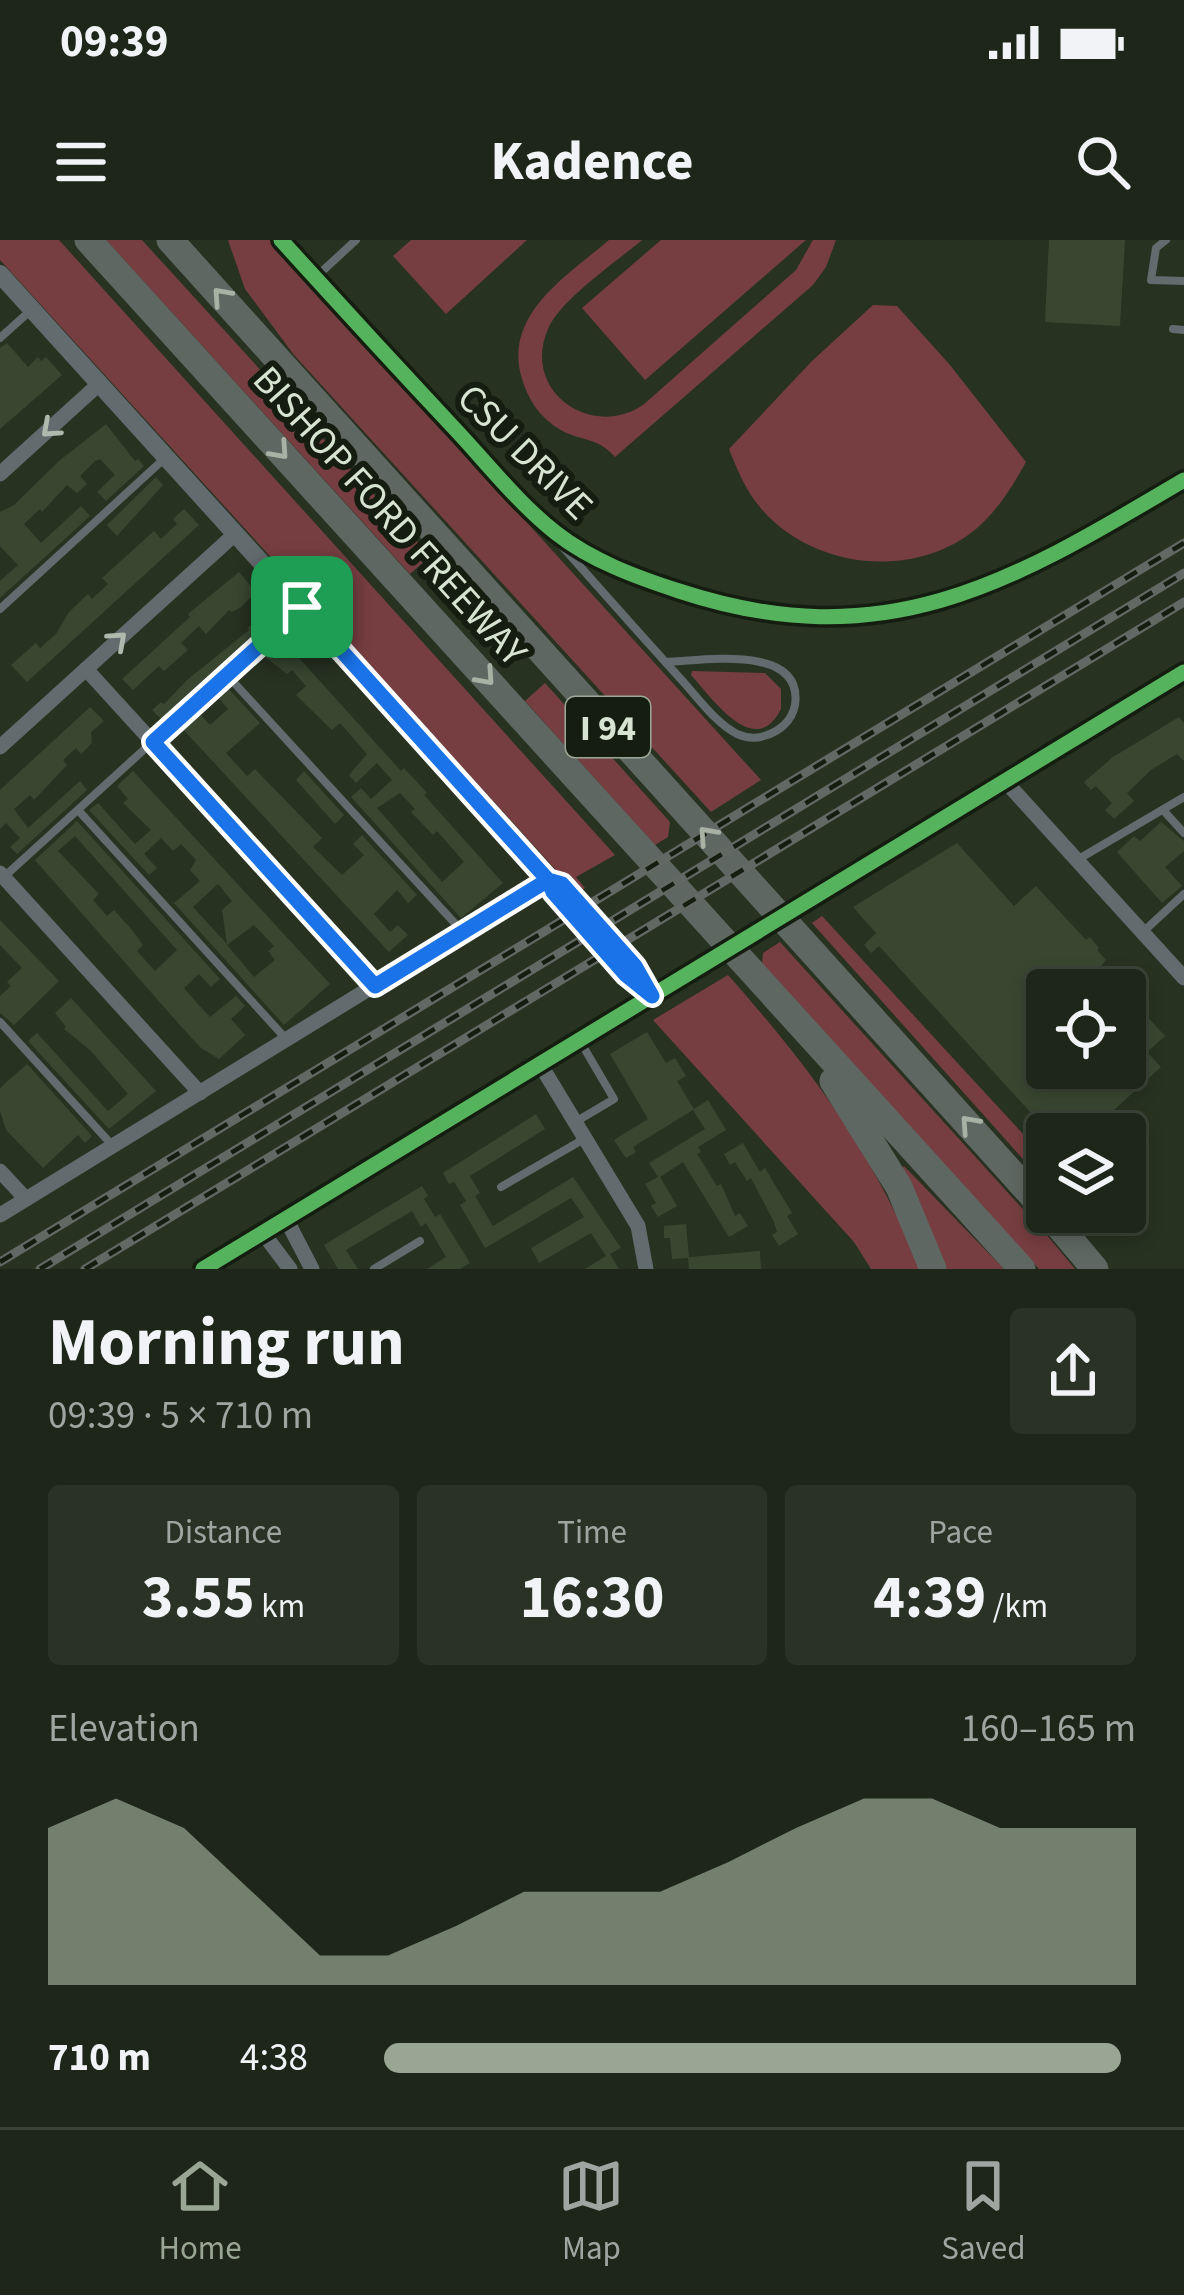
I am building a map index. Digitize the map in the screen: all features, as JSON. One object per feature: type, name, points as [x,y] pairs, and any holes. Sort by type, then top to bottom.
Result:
[{"type":"highway","name":"BISHOP FORD FREEWAY","points":[[88,240],[1022,1269]]},
{"type":"highway","name":"BISHOP FORD FREEWAY","points":[[170,240],[1026,1189]]},
{"type":"highway","points":[[595,798],[630,853],[838,1086],[899,1186],[933,1269]]},
{"type":"highway","name":"BISHOP FORD FREEWAY","points":[[1065,1233],[1095,1269]]},
{"type":"street","name":"CSU DRIVE","points":[[281,240],[520,500],[582,551],[646,580],[721,604],[833,616],[911,608],[986,588],[1064,551],[1184,479]]},
{"type":"street","points":[[0,274],[548,880],[553,892],[626,975],[652,996]]},
{"type":"street","points":[[0,474],[99,384]]},
{"type":"street","points":[[0,747],[235,533]]},
{"type":"street","points":[[86,669],[375,986]]},
{"type":"street","points":[[203,1269],[1182,677]]},
{"type":"street","points":[[1005,781],[1184,978]]},
{"type":"street","points":[[1,877],[200,1093]]},
{"type":"street","points":[[0,1215],[548,880]]},
{"type":"street","points":[[540,1064],[638,1226],[646,1269]]},
{"type":"street","points":[[0,1171],[26,1199]]},
{"type":"street","points":[[286,1219],[312,1269]]},
{"type":"street","points":[[263,1233],[290,1269]]},
{"type":"lane","points":[[315,278],[356,240]]},
{"type":"lane","points":[[1166,240],[1156,248],[1151,280],[1184,281]]},
{"type":"lane","points":[[0,338],[32,309]]},
{"type":"lane","points":[[0,609],[166,457]]},
{"type":"lane","points":[[520,500],[716,718],[752,739],[776,732],[791,715],[795,703],[790,682],[784,672],[764,661],[666,662]]},
{"type":"lane","points":[[1,877],[302,607]]},
{"type":"lane","points":[[227,674],[463,932]]},
{"type":"lane","points":[[1077,860],[1184,797]]},
{"type":"lane","points":[[78,810],[286,1040]]},
{"type":"lane","points":[[1163,810],[1184,833]]},
{"type":"lane","points":[[1143,932],[1184,894]]},
{"type":"lane","points":[[0,1022],[113,1146]]},
{"type":"lane","points":[[576,1122],[614,1099],[579,1040]]},
{"type":"lane","points":[[501,1186],[586,1138]]},
{"type":"lane","points":[[374,1269],[420,1241]]},
{"type":"shaded area","points":[[0,240],[59,240],[615,855],[576,877],[585,888],[577,893],[0,260]]},
{"type":"shaded area","points":[[106,240],[142,240],[430,556],[410,574]]},
{"type":"shaded area","points":[[228,240],[270,240],[761,780],[711,812],[294,355],[245,289]]},
{"type":"shaded area","points":[[411,240],[527,240],[446,314],[393,256]]},
{"type":"shaded area","points":[[609,240],[642,240],[564,306],[548,329],[542,352],[552,390],[583,413],[602,417],[643,405],[796,270],[813,240],[836,240],[813,285],[615,457],[600,445],[562,431],[542,415],[524,386],[518,356],[521,335],[542,299]]},
{"type":"shaded area","points":[[661,240],[806,240],[645,380],[582,308]]},
{"type":"shaded area","points":[[873,305],[897,306],[1026,462],[1004,498],[976,529],[951,546],[893,561],[833,555],[780,527],[750,493],[729,449]]},
{"type":"shaded area","points":[[692,671],[765,673],[781,689],[781,709],[771,723],[759,729],[747,727],[722,710]]},
{"type":"shaded area","points":[[545,683],[670,822],[668,837],[655,845],[525,701]]},
{"type":"shaded area","points":[[822,916],[1026,1137],[1026,1162],[812,923]]},
{"type":"shaded area","points":[[780,942],[1026,1213],[1026,1233],[1045,1233],[1075,1269],[1039,1269],[762,963],[763,953]]},
{"type":"shaded area","points":[[728,975],[838,1113],[881,1186],[921,1269],[871,1269],[854,1242],[653,1020]]},
{"type":"shaded area","points":[[904,1166],[1004,1269],[943,1269],[900,1170]]},
{"type":"building","points":[[1049,240],[1125,240],[1120,326],[1045,322]]},
{"type":"building","points":[[7,343],[28,367],[38,357],[41,361],[46,357],[62,375],[0,429],[0,348]]},
{"type":"building","points":[[106,424],[144,466],[106,501],[97,492],[115,475],[100,459],[95,461],[80,476],[87,484],[77,493],[67,485],[42,512],[40,509],[24,524],[41,543],[81,506],[90,516],[0,598],[0,581],[18,565],[0,546],[0,512]]},
{"type":"building","points":[[156,477],[163,485],[117,536],[107,525]]},
{"type":"building","points":[[184,509],[199,525],[27,682],[11,665],[36,643],[40,648],[56,634],[69,612],[108,584],[102,578],[154,531],[161,539]]},
{"type":"building","points":[[239,572],[256,592],[206,634],[199,626],[181,643],[188,650],[164,671],[159,666],[133,690],[122,679]]},
{"type":"building","points":[[274,609],[279,615],[163,721],[152,710],[164,704]]},
{"type":"building","points":[[280,637],[401,771],[404,768],[427,793],[424,795],[503,883],[461,918],[351,797],[361,788],[371,799],[392,780],[377,763],[356,783],[349,775],[367,754],[340,723],[332,730],[296,695],[306,686],[292,670],[287,674],[261,654]],"holes":[[[400,793],[415,809],[411,812],[433,835],[437,831],[464,862],[442,882],[377,808]]]},
{"type":"building","points":[[226,686],[260,723],[226,753],[247,776],[255,769],[322,838],[313,847],[342,875],[364,855],[353,844],[362,835],[417,895],[408,903],[397,890],[374,914],[390,932],[398,925],[408,935],[389,952],[181,727],[198,712],[210,725],[228,709],[216,695]]},
{"type":"building","points":[[90,707],[104,721],[91,732],[92,743],[81,754],[76,748],[63,760],[67,765],[34,800],[30,795],[14,809],[28,828],[80,781],[87,790],[17,854],[10,847],[20,838],[6,823],[0,829],[0,790]]},
{"type":"building","points":[[1179,717],[1184,723],[1184,761],[1177,754],[1151,770],[1127,793],[1134,801],[1114,819],[1105,810],[1112,803],[1096,786],[1091,790],[1084,782],[1113,757]]},
{"type":"building","points":[[133,771],[330,984],[284,1025],[174,903],[200,881],[190,870],[196,860],[181,844],[173,851],[161,838],[144,854],[157,868],[149,875],[89,810],[98,803],[135,844],[151,830],[123,803],[128,799],[117,786]],"holes":[[[218,884],[232,901],[222,910],[227,944],[193,907]],[[254,925],[274,946],[268,951],[275,960],[254,977],[227,945]]]},
{"type":"building","points":[[304,771],[344,815],[335,824],[296,780]]},
{"type":"building","points":[[77,821],[220,979],[211,987],[199,974],[184,988],[210,1017],[236,996],[245,1006],[231,1019],[245,1035],[219,1059],[201,1048],[35,860]],"holes":[[[75,836],[177,950],[155,971],[137,951],[143,945],[133,931],[114,910],[107,916],[93,900],[99,894],[58,851]]]},
{"type":"building","points":[[1161,822],[1184,841],[1184,851],[1165,867],[1182,886],[1162,903],[1117,852],[1134,836],[1140,841]]},
{"type":"building","points":[[957,843],[1014,906],[1036,886],[1086,940],[1090,937],[1106,960],[1104,969],[1026,969],[1026,1089],[1137,1089],[1111,1113],[1031,1113],[879,946],[871,953],[864,945],[876,933],[853,907]]},
{"type":"building","points":[[0,920],[59,981],[14,1025],[0,1013],[0,996],[22,968],[0,945]]},
{"type":"building","points":[[71,998],[156,1091],[109,1129],[28,1041],[37,1033],[108,1111],[128,1094],[90,1050],[64,1029],[55,1013]]},
{"type":"building","points":[[1146,1015],[1165,1036],[1147,1052],[1161,1067],[1146,1081]]},
{"type":"building","points":[[647,1032],[666,1063],[675,1058],[686,1076],[677,1081],[694,1109],[708,1100],[726,1130],[698,1147],[701,1152],[697,1154],[717,1186],[721,1184],[735,1216],[740,1213],[748,1226],[729,1237],[683,1162],[660,1177],[677,1206],[658,1217],[651,1206],[656,1203],[645,1184],[658,1177],[649,1163],[705,1129],[693,1110],[633,1147],[636,1152],[626,1158],[614,1140],[648,1119],[610,1054]]},
{"type":"building","points":[[27,1064],[92,1136],[85,1143],[78,1135],[43,1168],[6,1130],[0,1111],[0,1088]]},
{"type":"building","points":[[536,1114],[545,1129],[470,1176],[480,1193],[475,1196],[493,1226],[573,1177],[621,1248],[610,1254],[619,1269],[585,1269],[606,1256],[591,1233],[539,1263],[531,1248],[584,1217],[571,1198],[485,1248],[460,1205],[466,1201],[443,1173]]},
{"type":"building","points":[[743,1143],[760,1172],[765,1168],[792,1213],[787,1216],[798,1234],[779,1246],[772,1235],[777,1232],[774,1222],[751,1178],[747,1181],[724,1154]]},
{"type":"building","points":[[422,1186],[435,1217],[440,1214],[470,1263],[460,1269],[427,1269],[446,1257],[426,1223],[421,1227],[412,1211],[346,1250],[358,1269],[338,1269],[324,1245]]},
{"type":"building","points":[[686,1224],[689,1257],[760,1251],[761,1269],[689,1269],[688,1258],[672,1259],[664,1226]]},
{"type":"railway","points":[[0,1262],[1184,543]]},
{"type":"railway","points":[[40,1269],[1184,573]]},
{"type":"railway","points":[[85,1269],[1184,602]]},
{"type":"cycle path","points":[[281,240],[542,521],[599,560],[679,591],[753,610],[821,617],[884,613],[945,599],[1003,578],[1184,480]]},
{"type":"cycle path","points":[[203,1269],[1184,672]]},
{"type":"route","points":[[302,607],[153,742],[375,986],[548,880],[553,892],[626,975],[652,996],[635,966],[562,884],[548,880],[302,607]]}]
